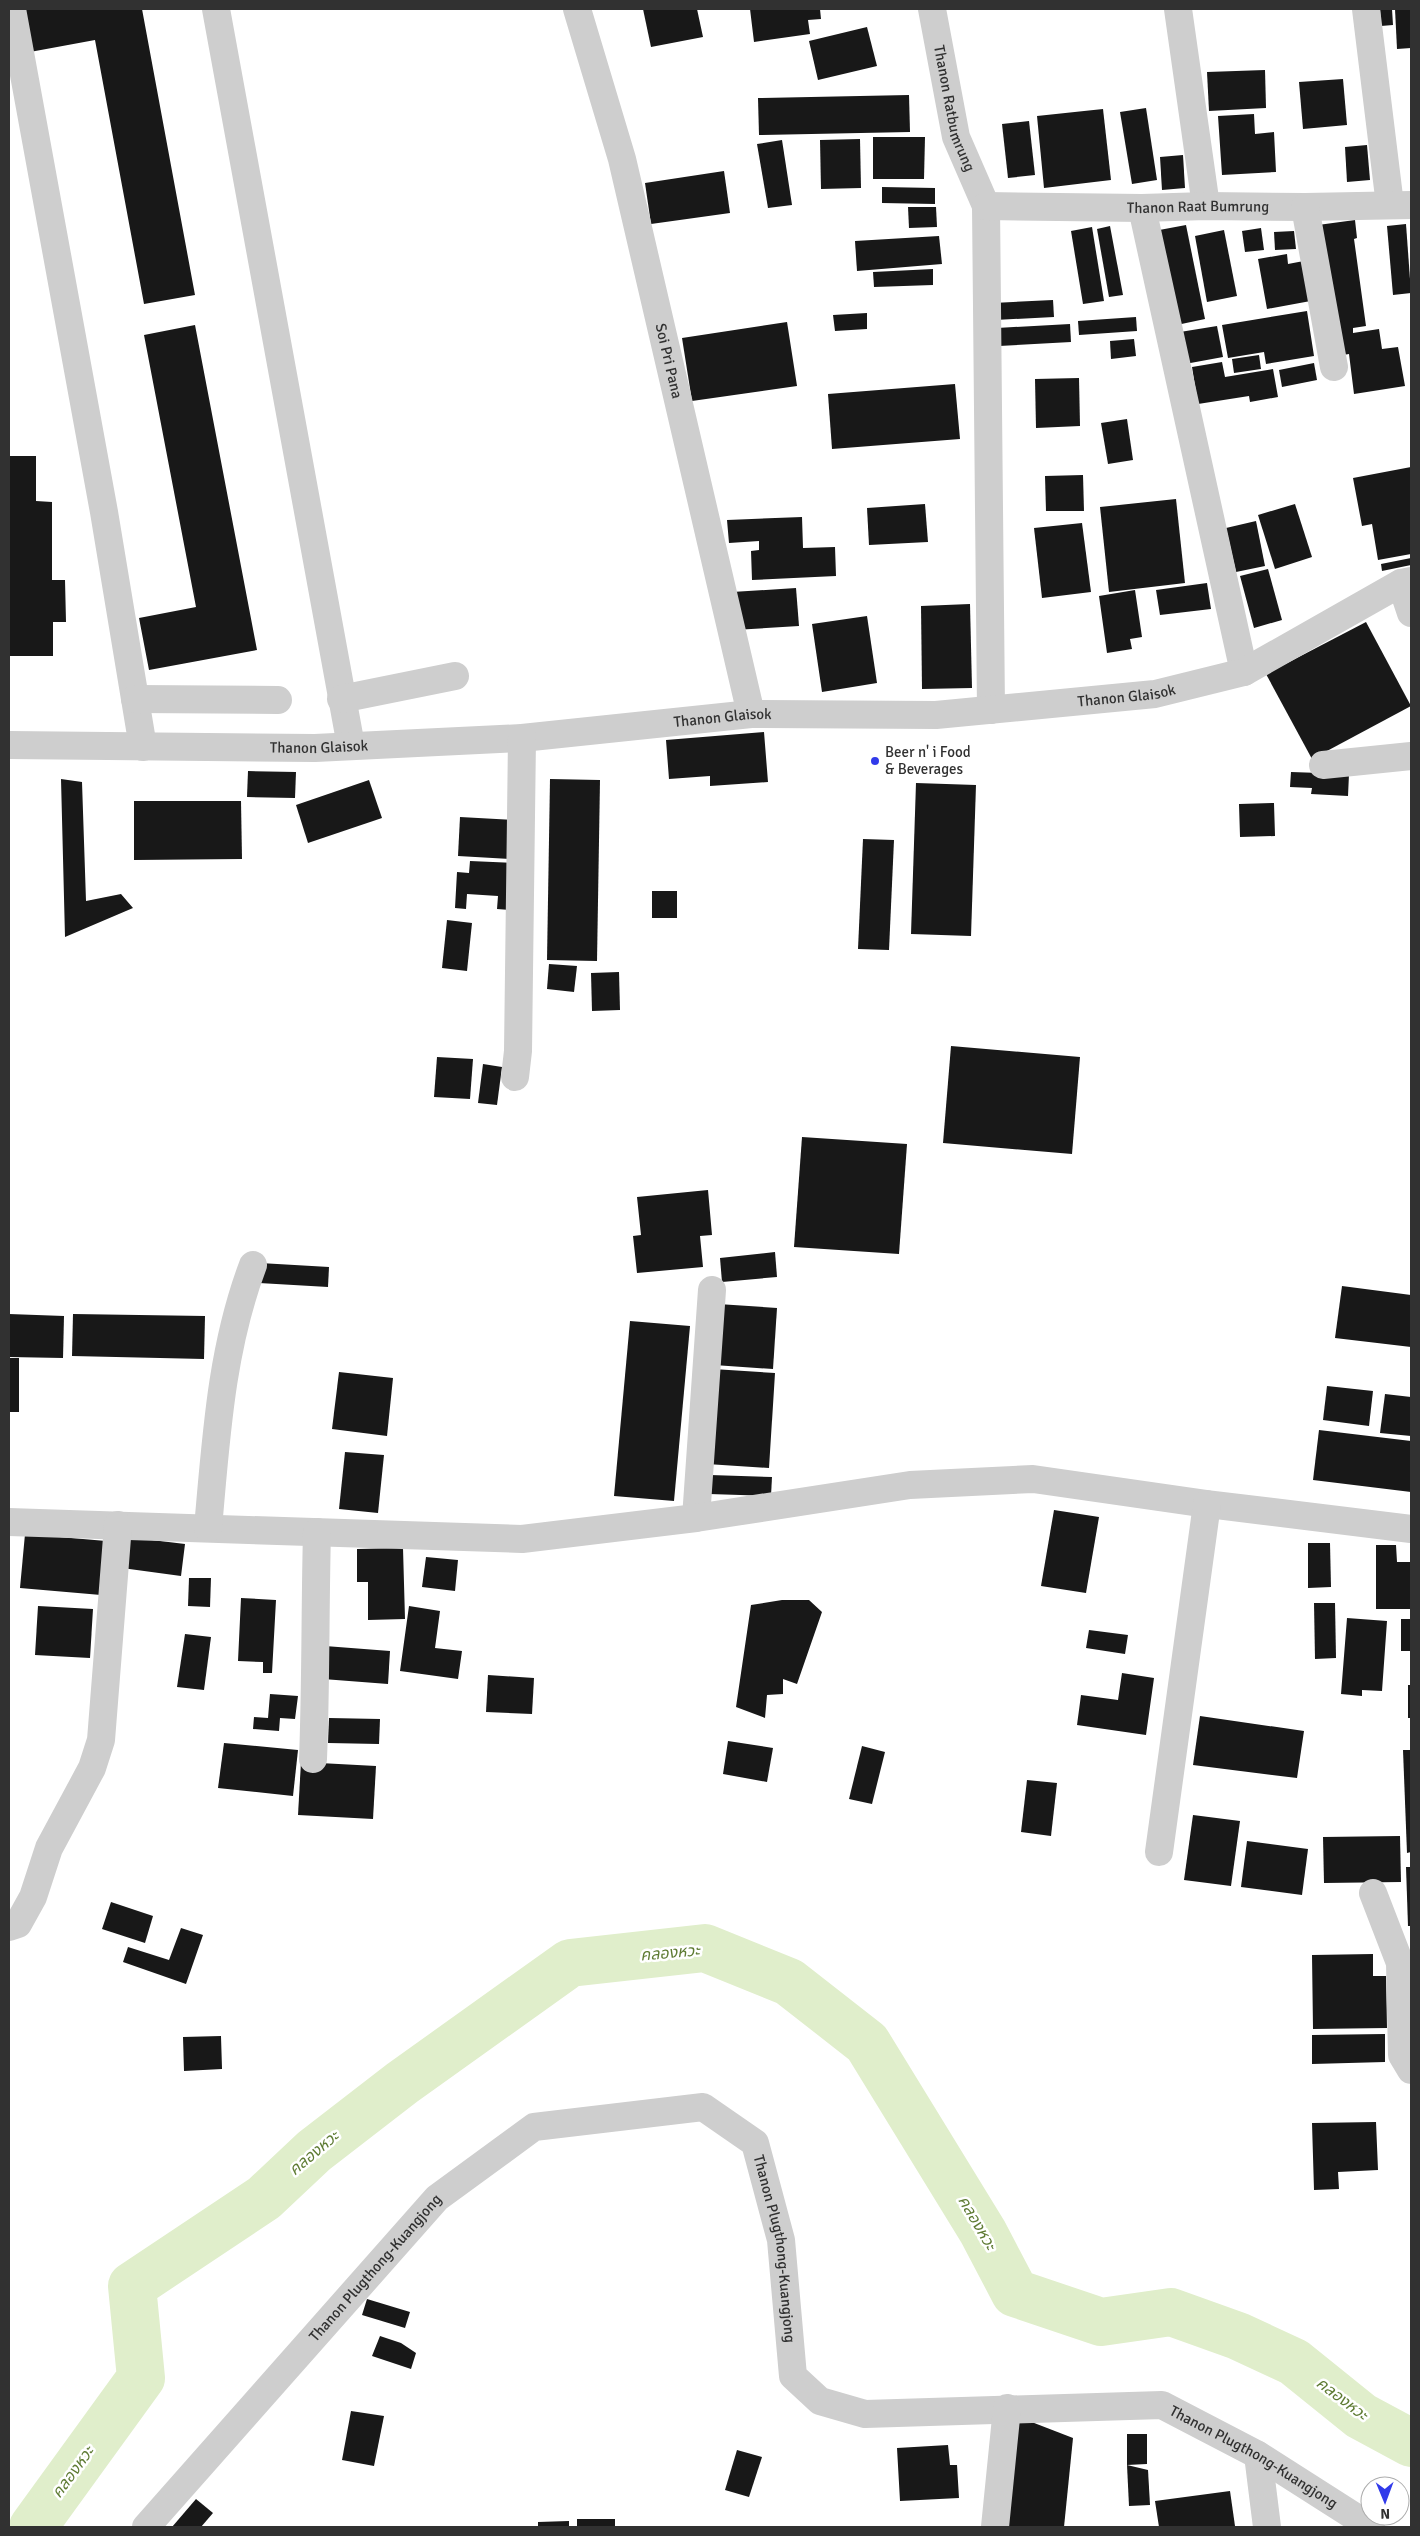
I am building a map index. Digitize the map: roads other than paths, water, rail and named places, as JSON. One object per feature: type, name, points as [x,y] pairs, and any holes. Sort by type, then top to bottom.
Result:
[{"type":"street","points":[[12,9],[104,512],[143,746]]},
{"type":"street","points":[[216,9],[351,746]]},
{"type":"street","name":"Soi Pri Pana","points":[[577,9],[622,159],[751,714]]},
{"type":"street","name":"Thanon Ratbumrung","points":[[932,9],[956,137],[986,206]]},
{"type":"street","points":[[1178,9],[1206,206]]},
{"type":"street","points":[[1366,9],[1401,205]]},
{"type":"street","name":"Thanon Raat Bumrung","points":[[986,206],[1142,208],[1401,205]]},
{"type":"street","points":[[986,206],[990,710]]},
{"type":"street","points":[[1305,207],[1334,367]]},
{"type":"street","points":[[1142,208],[1244,672]]},
{"type":"street","points":[[1406,582],[1411,613]]},
{"type":"street","name":"Thanon Glaisok","points":[[9,745],[315,748],[522,738],[751,714],[936,715],[1155,694],[1244,672],[1406,582]]},
{"type":"street","points":[[341,699],[455,676]]},
{"type":"street","points":[[135,700],[278,700]]},
{"type":"street","points":[[515,1077],[518,1051],[522,738]]},
{"type":"street","points":[[1323,765],[1411,756]]},
{"type":"street","points":[[208,1528],[221,1390],[242,1294],[253,1265]]},
{"type":"street","points":[[696,1518],[712,1290]]},
{"type":"street","points":[[9,1522],[522,1539],[696,1518],[910,1484],[1033,1479],[1207,1504],[1411,1529]]},
{"type":"street","points":[[1159,1852],[1207,1504]]},
{"type":"street","points":[[9,1926],[18,1924],[33,1897],[49,1848],[92,1768],[100,1740],[118,1525]]},
{"type":"street","points":[[313,1759],[315,1698],[314,1633],[318,1532]]},
{"type":"street","points":[[1373,1893],[1400,1963],[1402,2055],[1411,2070]]},
{"type":"street","name":"Thanon Plugthong-Kuangjong","points":[[146,2527],[437,2198],[534,2128],[703,2107],[755,2143],[780,2240],[793,2376],[820,2401],[865,2414],[1007,2408],[1162,2405],[1258,2455],[1372,2527]]},
{"type":"street","points":[[996,2527],[1007,2408]]},
{"type":"street","points":[[1258,2455],[1266,2527]]},
{"type":"waterway","name":"คลองหวะ","points":[[33,2527],[141,2378],[132,2286],[264,2198],[314,2151],[402,2083],[570,1963],[705,1948],[789,1982],[867,2043],[983,2232],[1015,2293],[1101,2322],[1171,2312],[1238,2336],[1294,2362],[1361,2416],[1411,2443]]},
{"type":"place","name":"Beer n' i Food & Beverages","points":[[875,761]]}]
